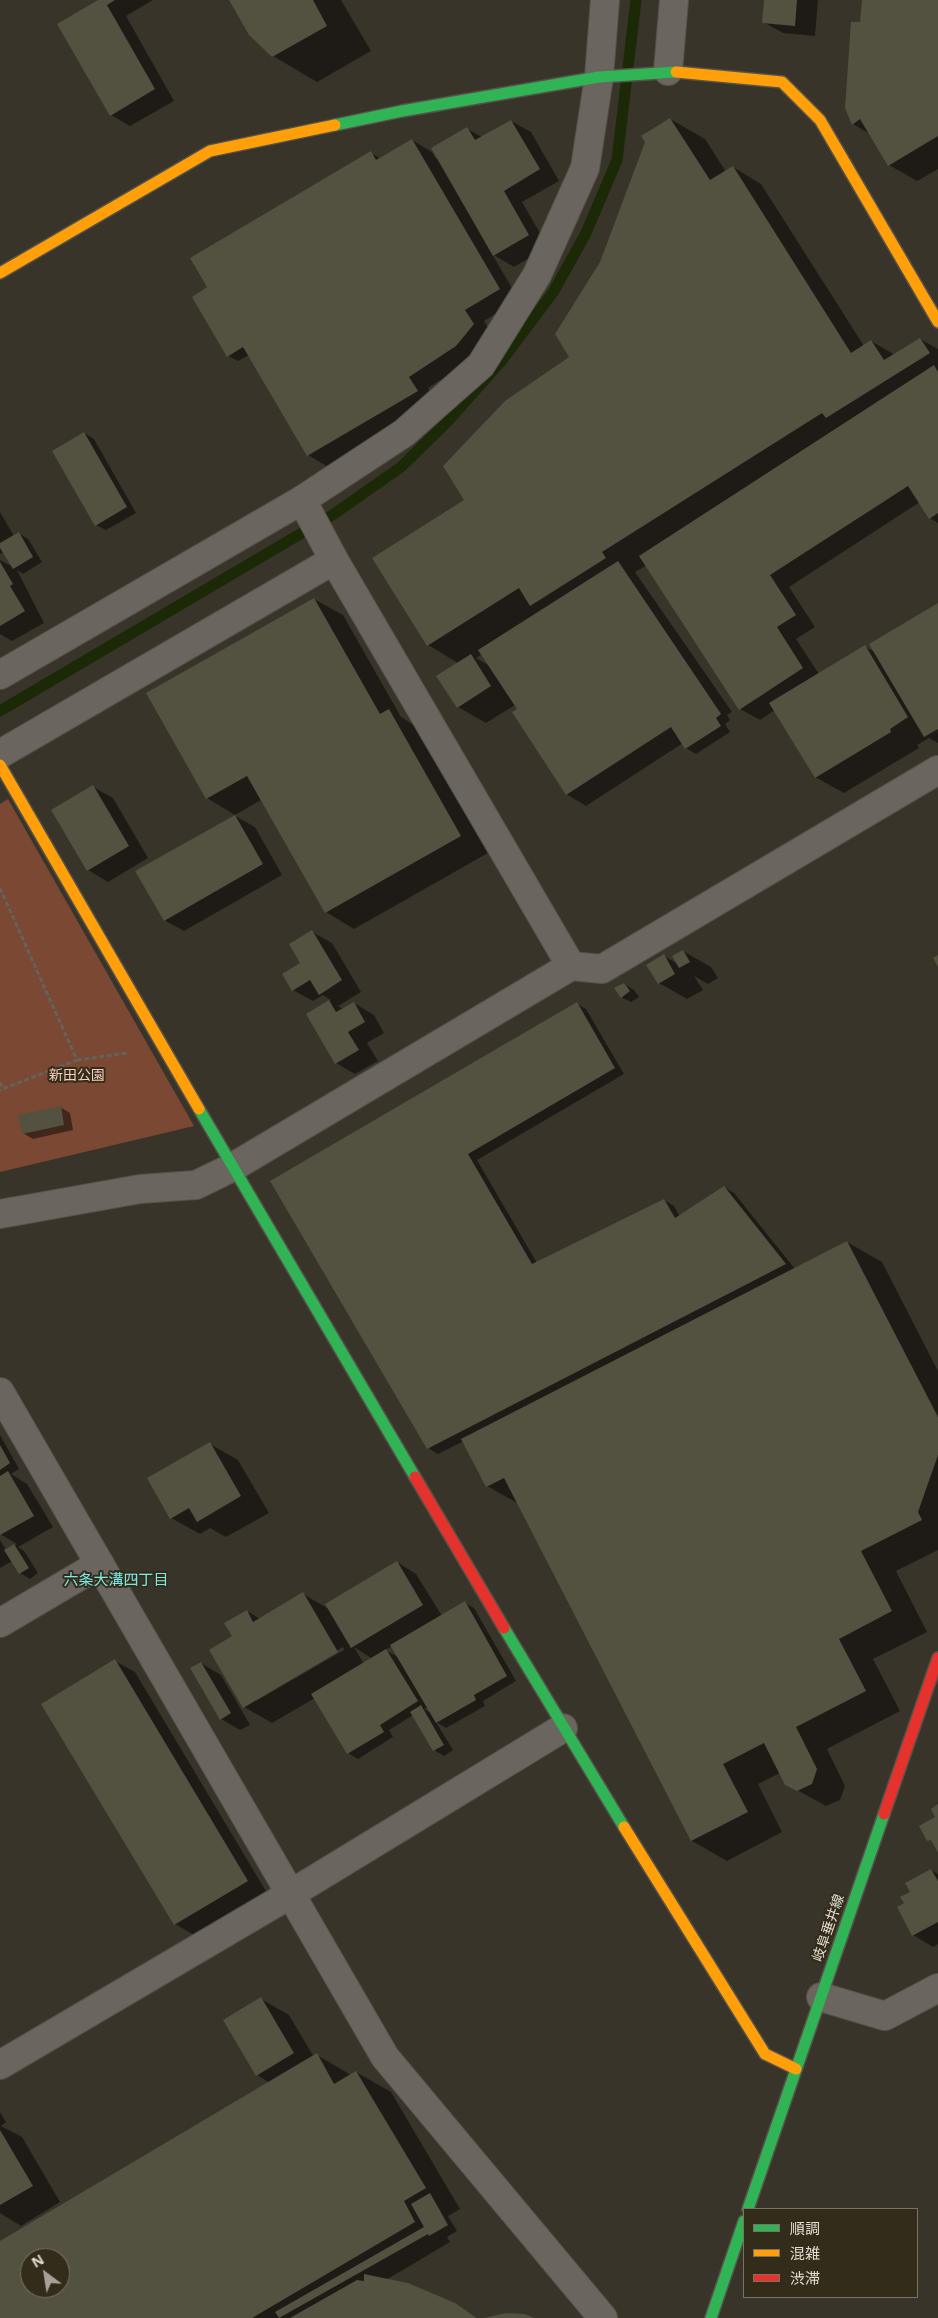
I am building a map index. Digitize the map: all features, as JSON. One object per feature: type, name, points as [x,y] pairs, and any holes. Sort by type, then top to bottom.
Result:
[{"type":"street","points":[[0,675],[302,500],[404,433],[481,365],[537,274],[584,168],[599,77],[604,0]]},
{"type":"street","points":[[668,71],[674,0]]},
{"type":"street","points":[[0,273],[210,151],[402,111],[599,77],[668,71],[782,82],[820,120],[938,322]]},
{"type":"street","points":[[302,500],[334,560],[571,966]]},
{"type":"street","points":[[0,754],[334,560]]},
{"type":"street","points":[[0,766],[232,1167],[563,1728],[765,2054],[796,2069]]},
{"type":"street","points":[[0,1214],[140,1189],[196,1185],[232,1167],[571,966],[602,969],[938,770]]},
{"type":"street","points":[[0,1392],[289,1895],[385,2057],[603,2318]]},
{"type":"street","points":[[0,1623],[100,1564]]},
{"type":"street","name":"岐阜垂井線","points":[[748,2208],[938,1658]]},
{"type":"street","points":[[0,2066],[289,1895],[563,1728]]},
{"type":"street","points":[[821,1996],[885,2016],[938,1988]]},
{"type":"street","points":[[711,2318],[743,2224]]},
{"type":"path","points":[[0,888],[77,1060]]},
{"type":"path","points":[[0,1082],[2,1089],[77,1060],[164,1048]]},
{"type":"green space","name":"新田公園","points":[[8,799],[194,1126],[0,1172],[0,804]]},
{"type":"building","points":[[98,0],[115,0],[107,5],[155,89],[110,116],[57,24]]},
{"type":"building","points":[[229,0],[313,0],[327,26],[272,57],[249,35]]},
{"type":"building","points":[[764,0],[797,0],[795,26],[762,23]]},
{"type":"building","points":[[862,0],[938,0],[938,136],[888,166],[860,119],[852,125],[845,108],[851,22],[860,22]]},
{"type":"building","points":[[670,118],[710,180],[733,166],[851,353],[871,340],[884,360],[920,338],[930,353],[826,418],[822,413],[602,552],[606,558],[530,606],[519,588],[427,646],[372,558],[464,500],[443,466],[505,401],[569,357],[555,334],[600,262],[645,142],[641,136]]},
{"type":"building","points":[[511,120],[540,169],[504,191],[529,235],[493,256],[431,148],[467,127],[475,140]]},
{"type":"building","points":[[412,139],[500,289],[465,310],[474,324],[456,346],[409,377],[418,391],[307,456],[243,347],[227,357],[192,297],[207,287],[190,258],[371,151],[376,160]]},
{"type":"building","points":[[934,365],[938,372],[938,513],[929,519],[908,486],[770,575],[796,615],[777,627],[803,668],[739,710],[639,556]]},
{"type":"building","points":[[84,432],[127,507],[95,526],[52,451]]},
{"type":"building","points":[[19,532],[33,557],[13,569],[0,548],[0,543]]},
{"type":"building","points":[[618,561],[721,714],[716,718],[721,726],[685,749],[671,727],[566,795],[512,712],[517,709],[478,650]]},
{"type":"building","points":[[0,562],[13,584],[10,586],[25,611],[0,626]]},
{"type":"building","points":[[314,598],[380,714],[389,709],[461,836],[325,913],[247,776],[206,799],[146,693]]},
{"type":"building","points":[[938,603],[938,729],[924,737],[869,644]]},
{"type":"building","points":[[865,645],[908,717],[890,729],[891,732],[815,778],[769,703]]},
{"type":"building","points":[[471,654],[491,686],[457,708],[436,676]]},
{"type":"building","points":[[93,785],[129,846],[87,871],[51,810]]},
{"type":"building","points":[[235,815],[263,864],[164,921],[135,871]]},
{"type":"building","points":[[312,930],[342,980],[319,995],[310,980],[292,991],[282,974],[300,963],[289,944]]},
{"type":"building","points":[[683,950],[690,962],[679,968],[672,956]]},
{"type":"building","points":[[664,954],[675,974],[658,984],[646,965]]},
{"type":"building","points":[[938,955],[938,967],[933,958]]},
{"type":"building","points":[[624,983],[630,991],[621,998],[614,988]]},
{"type":"building","points":[[329,1000],[336,1012],[354,1002],[365,1022],[348,1032],[359,1050],[335,1064],[306,1014]]},
{"type":"building","points":[[577,1002],[615,1068],[468,1154],[532,1264],[664,1199],[675,1218],[724,1186],[786,1264],[427,1449],[270,1181]]},
{"type":"building","points":[[61,1106],[64,1125],[22,1134],[18,1115]]},
{"type":"building","points":[[847,1241],[938,1417],[938,1455],[918,1512],[922,1520],[861,1551],[892,1611],[839,1639],[866,1691],[796,1727],[817,1769],[812,1784],[797,1791],[785,1785],[764,1743],[723,1764],[748,1812],[691,1841],[504,1478],[486,1487],[461,1439]]},
{"type":"building","points":[[210,1442],[241,1496],[197,1522],[189,1508],[170,1519],[147,1478]]},
{"type":"building","points":[[0,1445],[10,1463],[0,1470]]},
{"type":"building","points":[[8,1471],[34,1516],[0,1535],[0,1476]]},
{"type":"building","points":[[14,1544],[29,1568],[19,1574],[4,1550]]},
{"type":"building","points":[[397,1561],[423,1605],[351,1648],[325,1604]]},
{"type":"building","points":[[303,1592],[338,1652],[243,1708],[209,1650],[232,1636],[224,1623],[247,1610],[253,1622]]},
{"type":"building","points":[[465,1601],[507,1676],[474,1695],[476,1700],[436,1723],[390,1645]]},
{"type":"building","points":[[386,1649],[418,1701],[380,1725],[384,1732],[347,1754],[311,1694]]},
{"type":"building","points":[[115,1659],[248,1881],[174,1925],[41,1704]]},
{"type":"building","points":[[201,1662],[231,1713],[220,1720],[190,1668]]},
{"type":"building","points":[[421,1705],[444,1745],[433,1751],[410,1712]]},
{"type":"building","points":[[938,1804],[938,1853],[931,1840],[927,1841],[919,1826],[935,1817],[931,1809]]},
{"type":"building","points":[[931,1869],[938,1881],[938,1922],[912,1936],[897,1907],[904,1903],[900,1897],[910,1892],[905,1883]]},
{"type":"building","points":[[261,1997],[294,2053],[256,2076],[223,2020]]},
{"type":"building","points":[[317,2053],[334,2084],[356,2071],[426,2188],[404,2201],[415,2222],[252,2318],[0,2318],[0,2241]]},
{"type":"building","points":[[0,2130],[33,2186],[0,2205]]},
{"type":"building","points":[[430,2193],[448,2225],[429,2236],[428,2234],[279,2318],[275,2312],[424,2227],[411,2204]]},
{"type":"building","points":[[364,2274],[408,2283],[455,2303],[477,2318],[290,2318],[357,2280],[364,2281]]},
{"type":"building","points":[[506,2313],[525,2314],[534,2318],[484,2318]]},
{"type":"waterway","points":[[0,711],[334,514],[401,467],[449,420],[503,359],[554,291],[586,233],[617,160],[636,0]]},
{"type":"traffic: fast","points":[[335,125],[402,111],[599,77],[676,72]]},
{"type":"traffic: fast","points":[[199,1109],[415,1477]]},
{"type":"traffic: fast","points":[[504,1628],[624,1827]]},
{"type":"traffic: fast","points":[[748,2208],[884,1814]]},
{"type":"traffic: fast","points":[[711,2318],[743,2224]]},
{"type":"traffic: slow","points":[[676,72],[782,82],[820,120],[938,322]]},
{"type":"traffic: slow","points":[[0,273],[210,151],[335,125]]},
{"type":"traffic: slow","points":[[0,765],[199,1109]]},
{"type":"traffic: slow","points":[[624,1827],[765,2054],[796,2069]]},
{"type":"traffic: jam","points":[[415,1477],[504,1628]]},
{"type":"traffic: jam","points":[[884,1814],[938,1658]]},
{"type":"district","name":"六条大溝四丁目","points":[[116,1581]]}]
